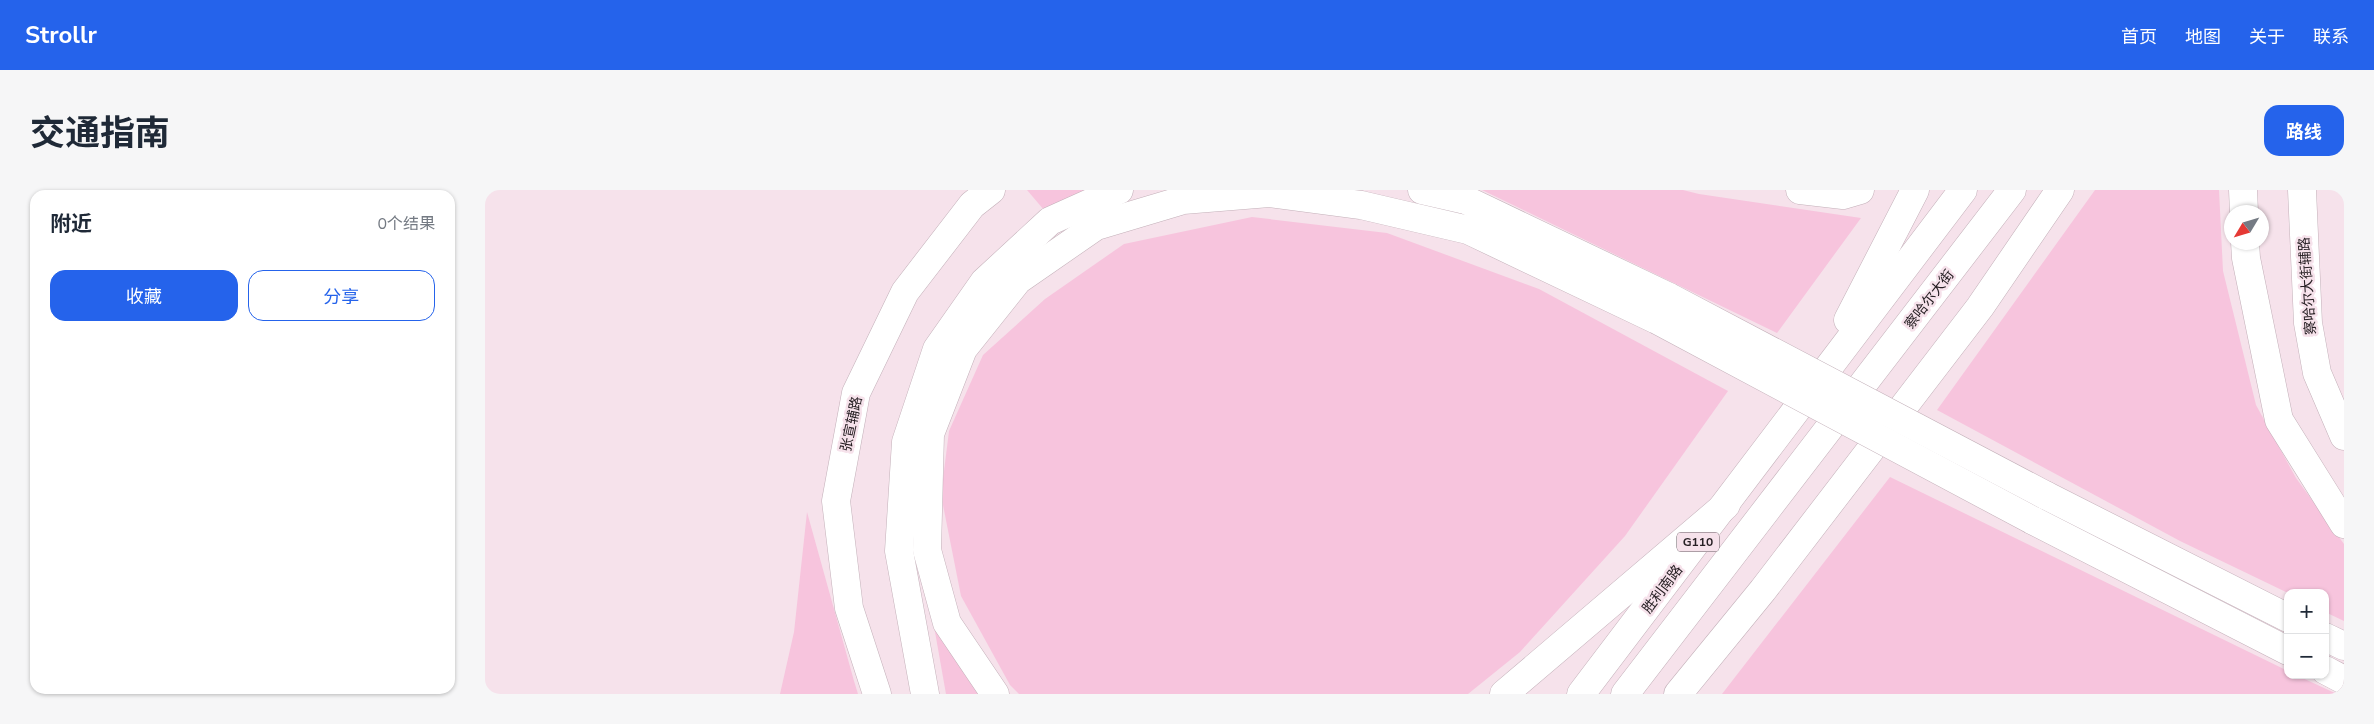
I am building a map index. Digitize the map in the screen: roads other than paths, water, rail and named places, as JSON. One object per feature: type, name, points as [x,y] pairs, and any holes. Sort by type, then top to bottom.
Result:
[{"type":"main road","name":"张宣辅路","points":[[877,694],[849,608],[836,500],[856,394],[905,292],[972,205],[991,190]]},
{"type":"main road","points":[[925,694],[899,551],[906,442],[937,349],[984,282],[1050,221],[1119,190]]},
{"type":"main road","points":[[1421,190],[1467,200],[1663,308],[2032,520],[2284,649]]},
{"type":"main road","points":[[1800,190],[1843,195],[1860,190]]},
{"type":"main road","points":[[1813,388],[1915,190]]},
{"type":"main road","name":"G110","points":[[1813,388],[1963,190]]},
{"type":"main road","name":"察哈尔大街","points":[[1625,694],[2012,190]]},
{"type":"main road","points":[[1679,694],[1763,590],[1980,308],[2060,190]]},
{"type":"main road","points":[[2243,190],[2244,205]]},
{"type":"main road","name":"察哈尔大街辅路","points":[[2302,190],[2308,323],[2317,373],[2344,436]]},
{"type":"main road","points":[[995,694],[947,623],[927,550],[930,434],[963,349],[1018,280],[1096,226],[1183,200],[1250,194],[1269,193],[1361,205],[1468,230],[1663,308],[2045,495],[2284,616]]},
{"type":"main road","points":[[2246,250],[2279,420],[2344,524]]},
{"type":"main road","name":"胜利南路","points":[[1581,694],[1727,505],[1813,388]]},
{"type":"main road","points":[[1504,694],[1727,505]]},
{"type":"main road","points":[[2329,638],[2344,646]]},
{"type":"main road","points":[[2329,672],[2344,680]]}]
